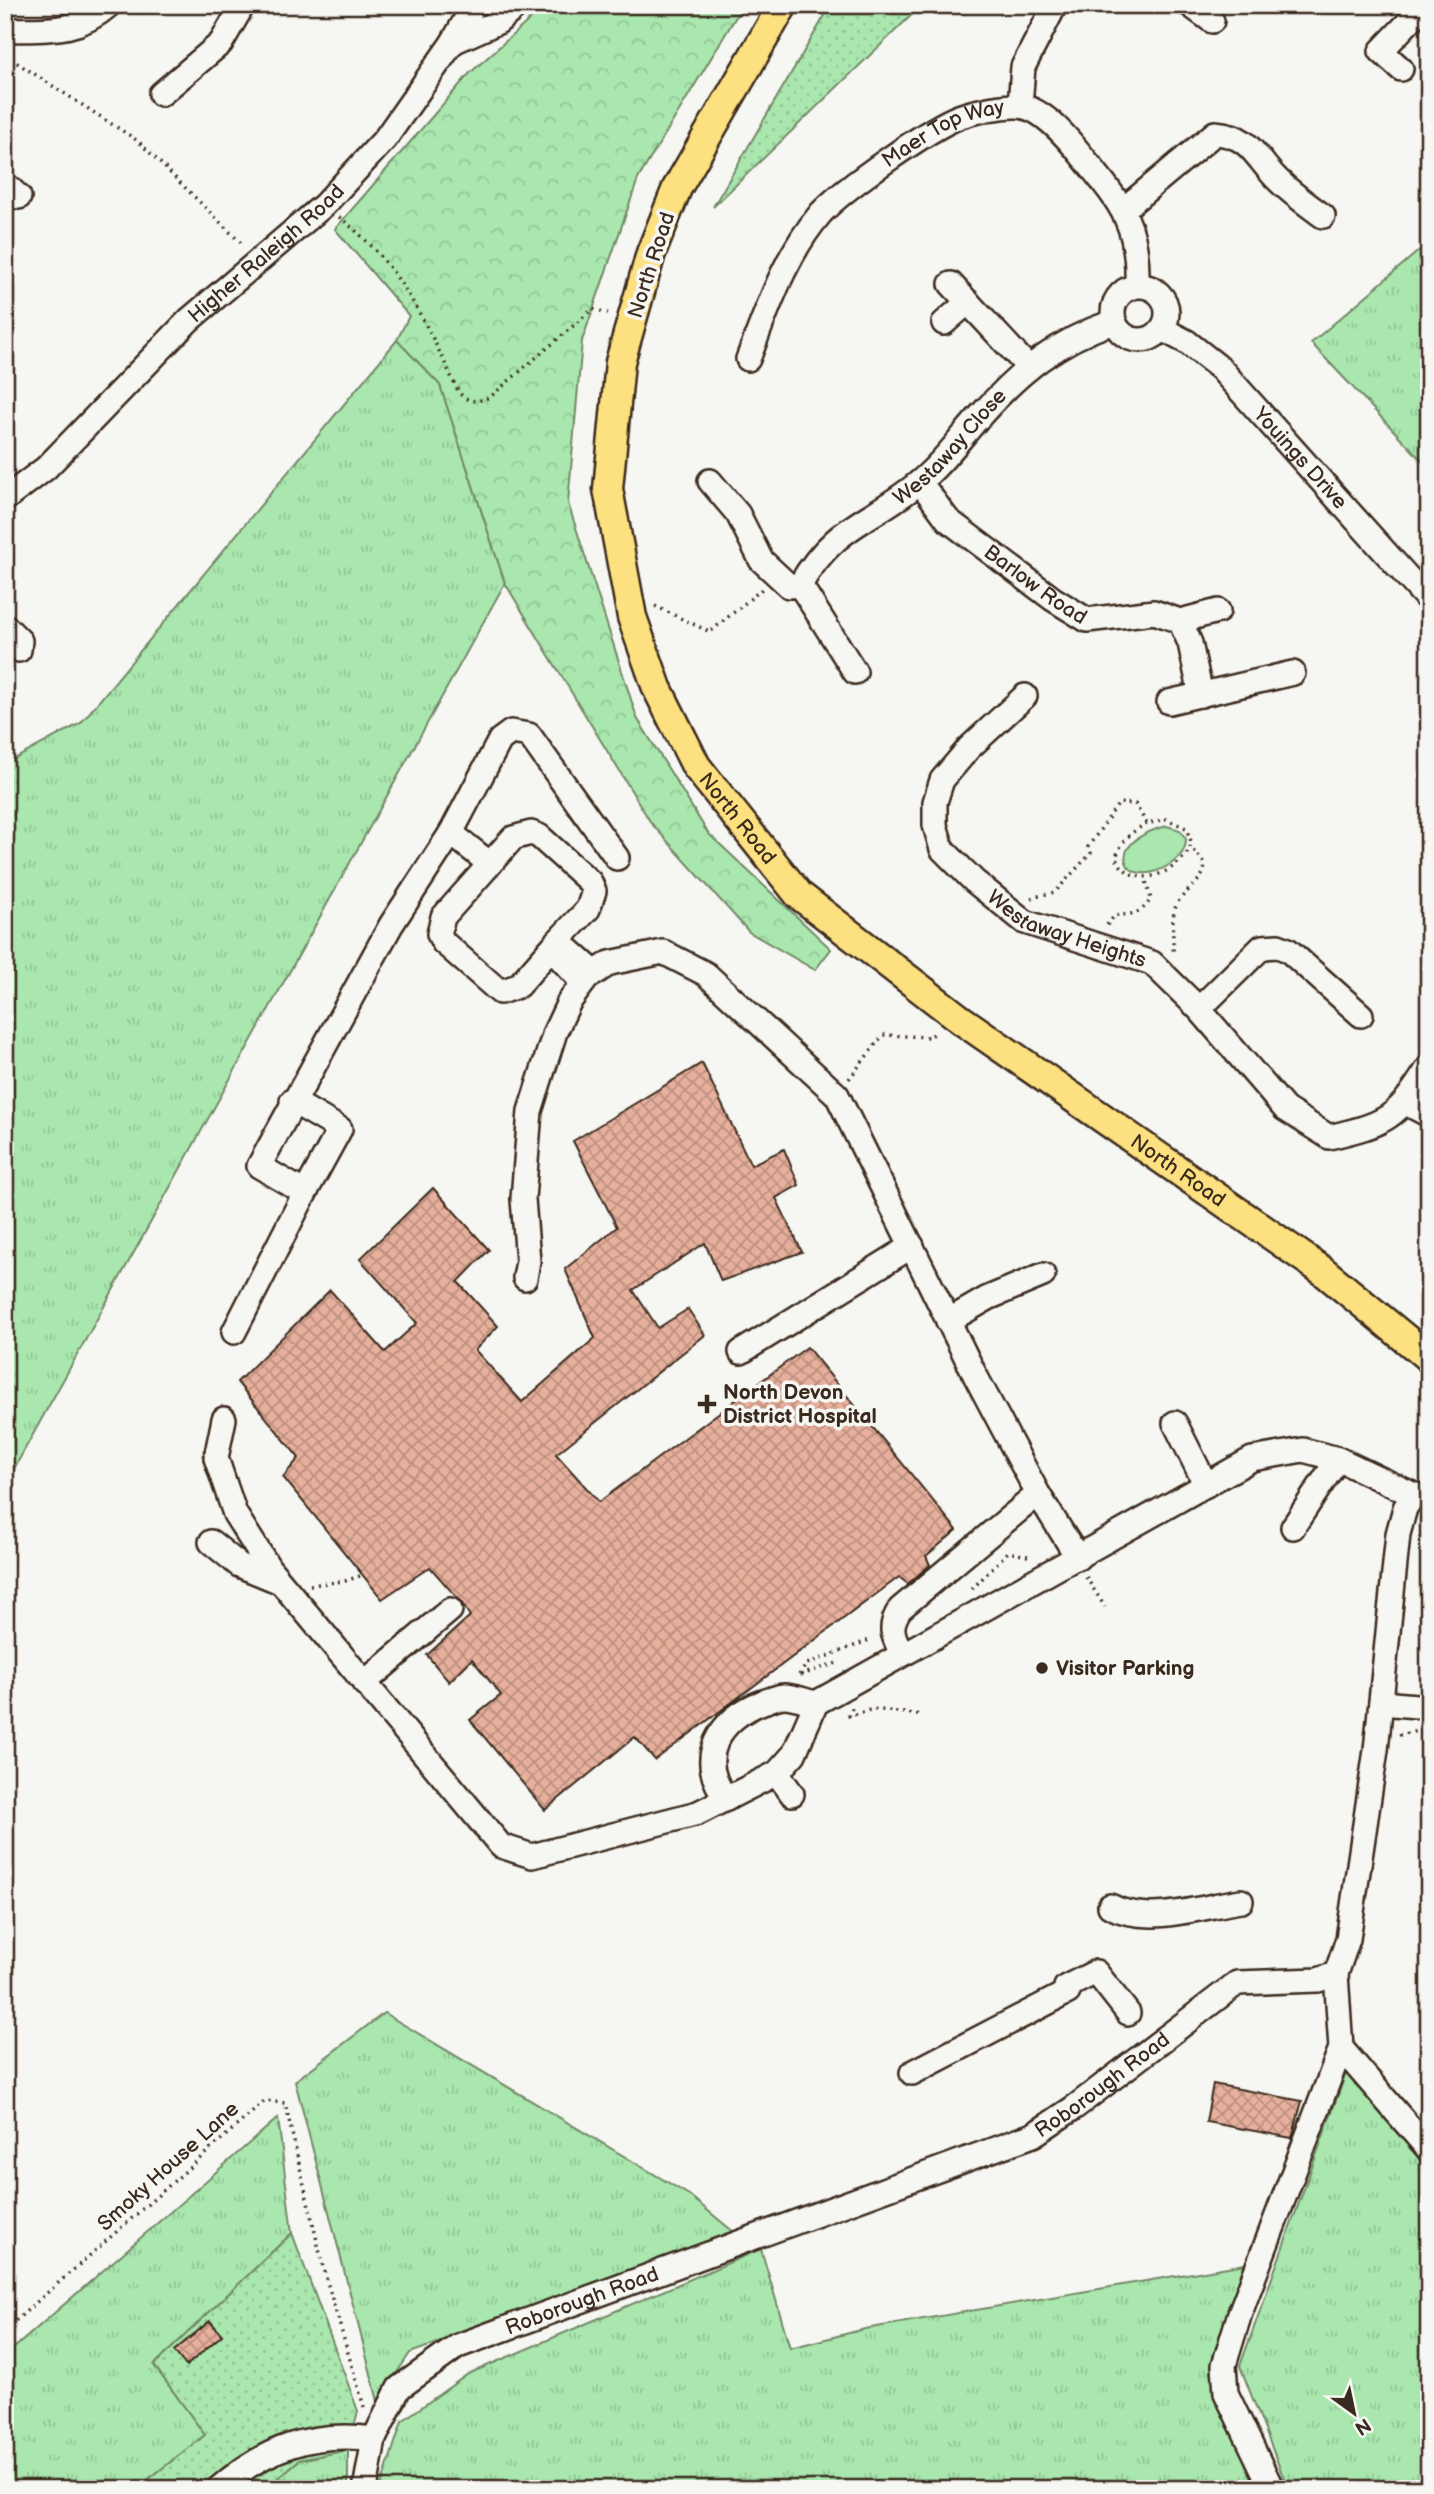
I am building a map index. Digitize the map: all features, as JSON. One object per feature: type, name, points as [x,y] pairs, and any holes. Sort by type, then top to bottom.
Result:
[{"type":"main road","name":"North Road","points":[[783,5],[677,188],[651,253],[620,362],[608,489],[632,617],[657,688],[696,766],[799,895],[960,1018],[1323,1271],[1429,1358]]},
{"type":"street","points":[[5,30],[64,29],[92,20],[109,5]]},
{"type":"street","points":[[161,94],[221,43],[243,5]]},
{"type":"street","name":"Higher Raleigh Road","points":[[5,499],[46,468],[189,320],[324,205],[385,139],[453,42],[474,5]]},
{"type":"street","points":[[453,42],[498,22],[518,5]]},
{"type":"street","points":[[1020,106],[1023,67],[1055,5]]},
{"type":"street","points":[[1190,5],[1212,21]]},
{"type":"street","points":[[1401,69],[1381,51],[1425,5]]},
{"type":"street","name":"Maer Top Way","points":[[748,359],[783,268],[822,212],[913,143],[961,116],[1020,106],[1044,116],[1085,159],[1124,209],[1138,253],[1137,285]]},
{"type":"street","points":[[1124,209],[1215,133],[1231,134],[1247,143],[1276,179],[1323,216]]},
{"type":"street","points":[[951,284],[1029,368]]},
{"type":"street","points":[[1137,285],[1157,292],[1163,300],[1167,316],[1154,336],[1135,340],[1120,332],[1113,322],[1114,306],[1119,295],[1137,285]]},
{"type":"street","points":[[944,323],[968,302]]},
{"type":"street","name":"Westaway Close","points":[[800,585],[815,558],[844,531],[920,482],[1029,368],[1076,335],[1113,322]]},
{"type":"street","name":"Youings Drive","points":[[1161,329],[1187,341],[1220,368],[1429,601]]},
{"type":"street","points":[[710,481],[738,514],[761,560],[789,586],[800,585],[855,672]]},
{"type":"street","name":"Barlow Road","points":[[920,482],[948,520],[1053,599],[1087,620],[1154,612],[1180,621],[1218,611]]},
{"type":"street","points":[[1180,621],[1190,643],[1201,695]]},
{"type":"street","points":[[5,626],[20,641],[19,650]]},
{"type":"street","points":[[1169,702],[1293,673]]},
{"type":"street","name":"Westaway Heights","points":[[1026,696],[969,748],[942,780],[935,803],[935,824],[942,849],[974,881],[1025,922],[1152,963],[1199,1009],[1285,1109],[1329,1137],[1376,1126],[1406,1103],[1429,1067]]},
{"type":"street","points":[[304,1193],[259,1166],[292,1101],[391,925],[451,833],[500,740],[511,732],[521,731],[528,735],[617,859]]},
{"type":"street","points":[[451,833],[490,864]]},
{"type":"street","points":[[531,833],[539,836],[590,883],[594,900],[557,948],[518,986],[500,992],[443,942],[439,934],[443,917],[513,838],[531,833]]},
{"type":"street","points":[[1199,1009],[1262,947],[1278,946],[1288,950],[1361,1015]]},
{"type":"street","points":[[557,948],[568,949],[589,978]]},
{"type":"street","points":[[525,1278],[528,1261],[523,1199],[531,1107],[555,1032],[569,1002],[589,978],[610,963],[663,952],[706,974],[837,1095],[948,1321],[1038,1494],[1078,1558]]},
{"type":"street","points":[[234,1332],[304,1193],[341,1129],[292,1101]]},
{"type":"street","points":[[1406,1103],[1429,1115]]},
{"type":"street","points":[[741,1352],[912,1246]]},
{"type":"street","points":[[948,1321],[988,1298],[1043,1275]]},
{"type":"street","points":[[224,1419],[216,1458],[235,1514],[280,1582],[501,1846],[522,1854],[547,1853],[603,1840],[698,1813],[777,1773],[794,1754],[816,1703],[1252,1460],[1280,1452],[1303,1450],[1338,1459],[1425,1496]]},
{"type":"street","points":[[1175,1423],[1206,1485]]},
{"type":"street","points":[[1293,1527],[1338,1459]]},
{"type":"street","points":[[902,1654],[891,1633],[892,1620],[900,1609],[1038,1494]]},
{"type":"street","points":[[1272,2489],[1226,2393],[1224,2365],[1240,2313],[1341,2048],[1336,1974],[1348,1939],[1381,1703],[1398,1534],[1405,1508],[1425,1496]]},
{"type":"street","points":[[211,1542],[239,1565],[280,1582]]},
{"type":"street","points":[[363,1683],[450,1610]]},
{"type":"street","points":[[727,1799],[716,1785],[712,1765],[714,1743],[730,1721],[751,1707],[782,1695],[816,1703]]},
{"type":"street","points":[[1381,1703],[1429,1707]]},
{"type":"street","points":[[777,1773],[792,1794]]},
{"type":"street","points":[[1110,1906],[1128,1915],[1147,1916],[1241,1901]]},
{"type":"street","points":[[912,2073],[1096,1972],[1128,2013]]},
{"type":"street","name":"Roborough Road","points":[[374,2439],[398,2388],[458,2346],[1033,2135],[1075,2107],[1237,1983],[1318,1980],[1336,1974]]},
{"type":"street","points":[[1341,2048],[1429,2150]]},
{"type":"street","points":[[218,2489],[245,2465],[279,2447],[349,2436],[374,2439],[365,2489]]},
{"type":"path","points":[[5,55],[138,141],[259,261]]},
{"type":"path","points":[[324,205],[361,234],[390,265],[425,321],[459,393],[466,400],[477,402],[490,397],[593,309],[632,320]]},
{"type":"path","points":[[628,593],[710,632],[778,577]]},
{"type":"path","points":[[1014,912],[1028,898],[1055,892],[1091,853],[1088,847],[1119,803],[1135,804],[1147,824]]},
{"type":"path","points":[[1166,819],[1179,823],[1189,832],[1190,849],[1172,869],[1145,878],[1130,875],[1116,859],[1118,849],[1127,838],[1147,824],[1166,819]]},
{"type":"path","points":[[1167,978],[1173,969],[1177,904],[1202,876],[1205,866],[1202,859],[1190,849]]},
{"type":"path","points":[[1099,944],[1110,919],[1134,915],[1144,909],[1151,899],[1145,878]]},
{"type":"path","points":[[837,1095],[883,1035],[929,1037],[960,1018]]},
{"type":"path","points":[[280,1582],[327,1585],[363,1575]]},
{"type":"path","points":[[1091,1585],[1105,1607]]},
{"type":"path","points":[[858,1644],[866,1654]]},
{"type":"path","points":[[799,1675],[845,1661]]},
{"type":"path","points":[[853,1705],[849,1716],[873,1709],[922,1715]]},
{"type":"path","points":[[1393,1736],[1429,1729]]},
{"type":"path","name":"Smoky House Lane","points":[[5,2330],[265,2101],[285,2103],[325,2275],[374,2439]]},
{"type":"green space","points":[[546,5],[743,5],[638,179],[582,341],[568,503],[637,718],[708,833],[831,949],[815,970],[749,932],[651,823],[505,583],[440,385],[397,340],[409,316],[335,229],[469,74]]},
{"type":"green space","points":[[831,5],[922,5],[713,207]]},
{"type":"green space","points":[[1429,242],[1429,468],[1311,343]]},
{"type":"green space","points":[[397,340],[440,385],[505,583],[5,1485],[5,764],[81,723]]},
{"type":"green space","points":[[1167,826],[1180,830],[1186,839],[1179,857],[1153,872],[1141,873],[1131,869],[1126,862],[1126,853],[1132,843],[1146,833]]},
{"type":"green space","points":[[384,2013],[689,2195],[736,2234],[410,2353],[378,2401],[295,2081]]},
{"type":"green space","points":[[1346,2073],[1394,2119],[1429,2160],[1429,2489],[1288,2489],[1240,2366]]},
{"type":"green space","points":[[278,2118],[292,2233],[154,2365],[205,2435],[136,2489],[5,2489],[5,2356]]},
{"type":"green space","points":[[292,2233],[358,2411],[348,2450],[299,2460],[265,2489],[136,2489],[205,2435],[154,2365]],"holes":[[[210,2321],[222,2335],[187,2365],[175,2351]]]},
{"type":"green space","points":[[761,2249],[790,2348],[865,2329],[1251,2263],[1213,2391],[1261,2489],[380,2489],[402,2421],[468,2374]]},
{"type":"green space","points":[[348,2450],[348,2489],[265,2489],[299,2460]]},
{"type":"building","points":[[702,1063],[751,1165],[784,1149],[799,1185],[776,1198],[802,1252],[721,1281],[705,1243],[633,1290],[658,1328],[688,1309],[705,1335],[556,1454],[599,1502],[807,1347],[957,1530],[926,1556],[930,1565],[908,1584],[899,1577],[655,1760],[635,1737],[545,1810],[470,1720],[501,1695],[472,1659],[449,1682],[427,1655],[470,1616],[461,1602],[430,1567],[382,1599],[283,1477],[299,1458],[237,1382],[330,1290],[385,1352],[417,1323],[360,1259],[433,1188],[489,1250],[458,1282],[498,1326],[475,1350],[522,1402],[595,1338],[565,1269],[617,1227],[573,1141]]},
{"type":"building","points":[[1213,2084],[1302,2101],[1292,2138],[1206,2122]]},
{"type":"building","points":[[210,2321],[222,2335],[186,2366],[174,2351]]},
{"type":"place","name":"North Devon District Hospital","points":[[707,1404]]},
{"type":"place","name":"Visitor Parking","points":[[1042,1668]]}]
